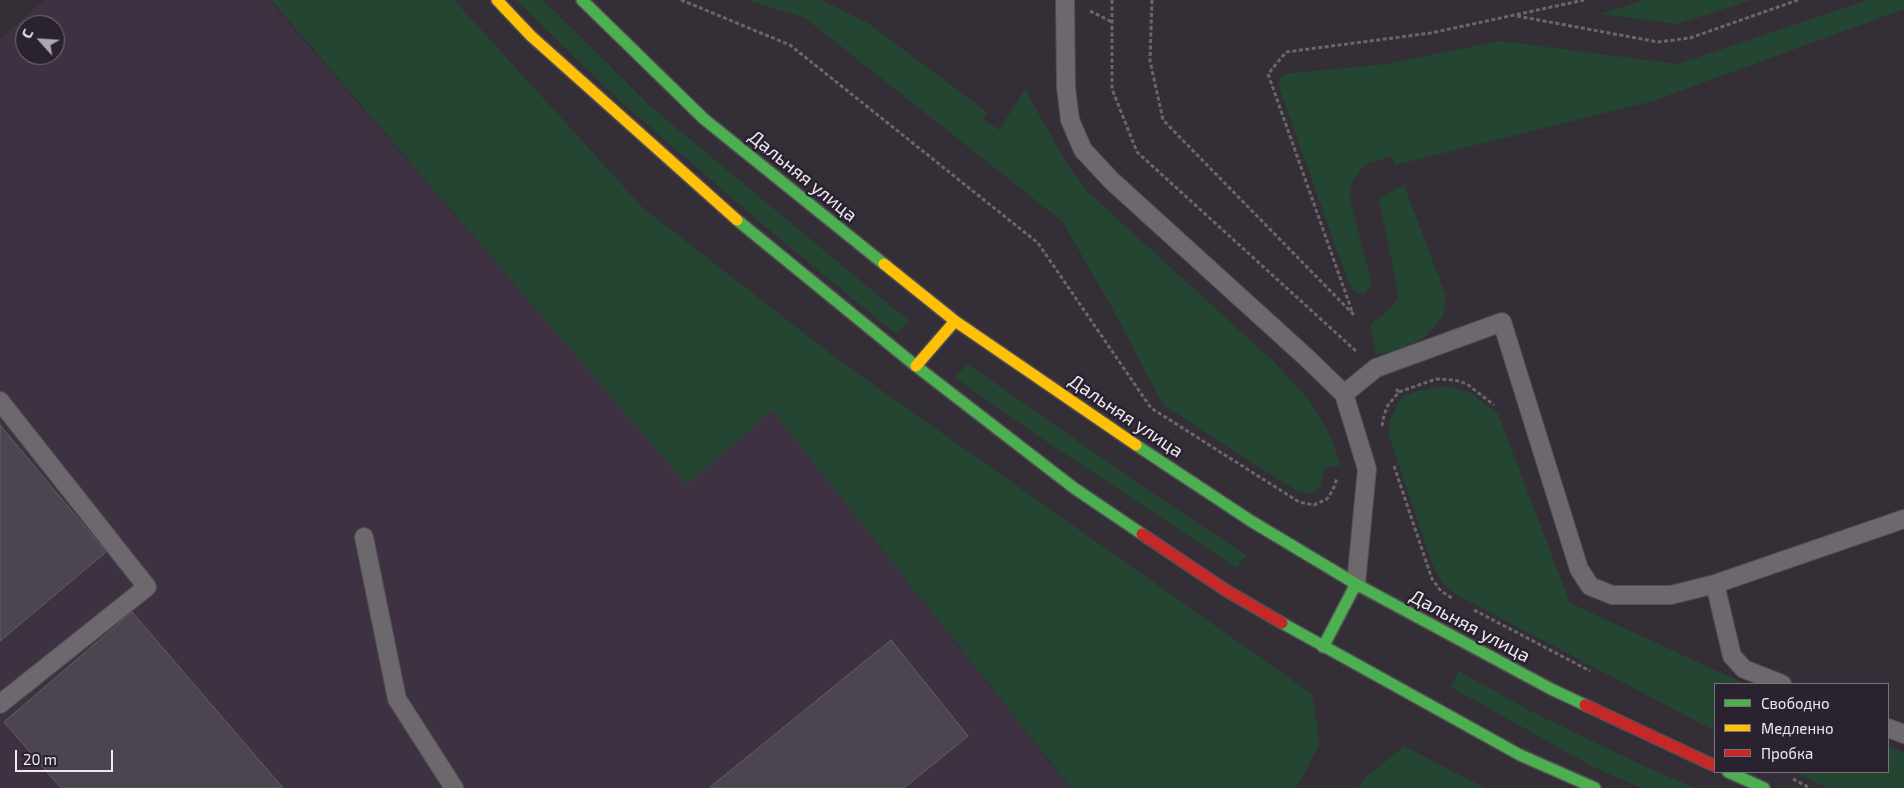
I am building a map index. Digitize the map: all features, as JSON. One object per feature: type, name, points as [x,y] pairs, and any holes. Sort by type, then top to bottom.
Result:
[{"type":"main road","points":[[497,0],[531,36],[726,211],[916,366],[1074,488],[1228,591],[1323,647],[1520,755],[1595,788]]},
{"type":"main road","name":"Дальняя улица","points":[[582,0],[704,119],[955,321],[1117,432],[1251,521],[1356,584],[1551,689],[1714,766]]},
{"type":"main road","points":[[916,366],[955,321]]},
{"type":"main road","points":[[1323,647],[1356,584]]},
{"type":"main road","points":[[1730,773],[1764,788]]},
{"type":"lane","points":[[1065,0],[1066,87],[1070,120],[1084,150],[1112,181],[1308,358],[1344,394],[1367,469],[1356,584]]},
{"type":"lane","points":[[1344,394],[1376,368],[1502,322],[1579,569],[1590,586],[1612,595],[1672,595],[1715,584],[1904,519]]},
{"type":"lane","points":[[0,402],[147,587],[0,704]]},
{"type":"lane","points":[[364,537],[398,699],[454,788]]},
{"type":"lane","points":[[1715,584],[1732,656],[1744,668],[1780,683]]},
{"type":"lane","points":[[1889,728],[1904,734]]},
{"type":"path","points":[[681,0],[790,44],[1038,243],[1151,408],[1299,502],[1314,505],[1326,499],[1333,490],[1337,478]]},
{"type":"path","points":[[1112,0],[1112,89],[1137,152],[1347,343]]},
{"type":"path","points":[[1152,0],[1150,61],[1164,120],[1353,314],[1268,74],[1286,52],[1431,33],[1584,0]]},
{"type":"path","points":[[1514,15],[1658,42],[1690,38],[1798,0]]},
{"type":"path","points":[[1399,392],[1436,379],[1456,380],[1467,384],[1494,405]]},
{"type":"path","points":[[1393,462],[1432,579],[1441,591],[1454,599]]},
{"type":"path","points":[[1471,608],[1591,671]]},
{"type":"shaded area","points":[[44,0],[269,0],[687,484],[772,410],[1070,788],[0,788],[0,39],[15,26],[15,65],[65,65],[65,15],[27,15]]},
{"type":"green space","points":[[271,0],[454,0],[643,208],[840,361],[1312,694],[1320,744],[1296,788],[1071,788],[772,410],[687,485]]},
{"type":"green space","points":[[516,0],[543,0],[650,106],[909,321],[896,334],[769,230],[619,100]]},
{"type":"green space","points":[[746,0],[821,0],[868,23],[987,112],[983,119],[999,130],[1025,89],[1065,161],[1087,191],[1276,364],[1307,398],[1328,431],[1341,465],[1324,468],[1321,484],[1314,493],[1295,490],[1163,405],[1110,304],[1062,221],[805,18]]},
{"type":"green space","points":[[1644,0],[1751,0],[1678,24],[1601,14]]},
{"type":"green space","points":[[1868,0],[1904,0],[1904,9],[1653,101],[1395,165],[1392,156],[1369,163],[1359,171],[1351,184],[1350,198],[1372,285],[1363,295],[1352,289],[1349,284],[1278,84],[1281,77],[1285,74],[1386,64],[1500,41],[1678,64]]},
{"type":"green space","points":[[1404,185],[1446,296],[1443,316],[1425,337],[1401,349],[1376,355],[1370,325],[1390,309],[1399,297],[1379,199]]},
{"type":"green space","points":[[968,364],[1139,484],[1246,555],[1237,568],[1032,432],[954,377]]},
{"type":"green space","points":[[1447,386],[1469,392],[1498,414],[1570,603],[1743,683],[1714,683],[1714,730],[1455,594],[1443,584],[1433,566],[1389,435],[1389,423],[1398,403],[1403,397],[1418,391]]},
{"type":"green space","points":[[1459,671],[1530,711],[1646,767],[1695,788],[1642,788],[1595,768],[1451,687]]},
{"type":"green space","points":[[1404,746],[1485,788],[1359,788],[1362,781]]},
{"type":"green space","points":[[1889,746],[1904,752],[1904,788],[1828,788],[1796,773],[1889,773]]},
{"type":"building","points":[[0,425],[106,552],[0,641]]},
{"type":"building","points":[[132,612],[283,788],[61,788],[4,722]]},
{"type":"building","points":[[891,640],[968,736],[904,788],[709,788]]},
{"type":"traffic: fast","points":[[582,0],[704,119],[884,264]]},
{"type":"traffic: fast","points":[[737,220],[916,366],[1074,488],[1142,534]]},
{"type":"traffic: fast","points":[[1136,445],[1251,521],[1356,584],[1551,689],[1585,705]]},
{"type":"traffic: fast","points":[[1323,647],[1356,584]]},
{"type":"traffic: fast","points":[[1282,623],[1520,755],[1595,788]]},
{"type":"traffic: fast","points":[[1730,773],[1764,788]]},
{"type":"traffic: slow","points":[[497,0],[531,36],[737,220]]},
{"type":"traffic: slow","points":[[884,264],[955,321],[1136,445]]},
{"type":"traffic: slow","points":[[916,366],[955,321]]},
{"type":"traffic: jam","points":[[1142,534],[1227,591],[1282,623]]},
{"type":"traffic: jam","points":[[1585,705],[1714,766]]}]
